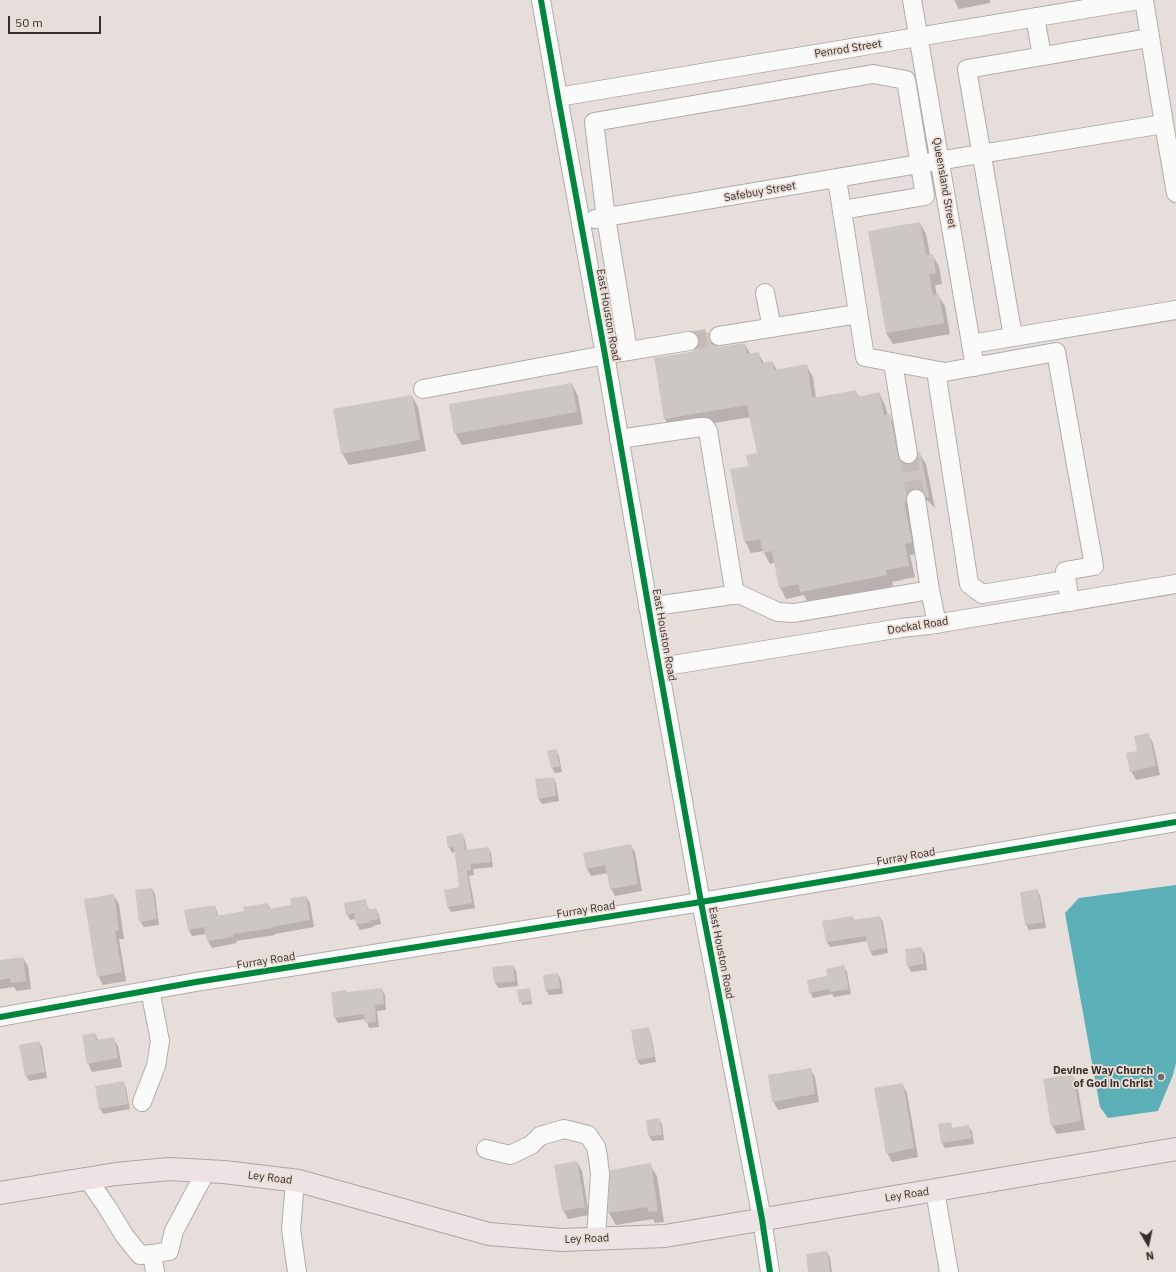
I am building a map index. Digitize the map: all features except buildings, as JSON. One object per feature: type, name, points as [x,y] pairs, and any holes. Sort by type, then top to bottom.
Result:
[{"type":"main road","name":"Ley Road","points":[[0,1193],[87,1178],[169,1169],[224,1172],[295,1181],[489,1234],[562,1240],[596,1239],[665,1236],[1176,1149]]},
{"type":"street","name":"East Houston Road","points":[[542,0],[648,607],[660,667],[701,902],[762,1219],[770,1272]]},
{"type":"street","name":"Queensland Street","points":[[912,0],[975,367]]},
{"type":"street","name":"Penrod Street","points":[[558,97],[1139,0]]},
{"type":"street","points":[[1144,0],[1176,193]]},
{"type":"street","points":[[1035,18],[1042,56]]},
{"type":"street","points":[[1013,336],[967,69],[1150,38]]},
{"type":"street","points":[[628,351],[606,218],[594,122],[873,74],[906,80],[925,196],[842,210]]},
{"type":"street","name":"Safebuy Street","points":[[580,222],[940,160],[1164,124]]},
{"type":"street","points":[[569,158],[598,153]]},
{"type":"street","points":[[837,178],[865,357],[945,372],[1056,352],[1094,566],[1065,571],[1070,602]]},
{"type":"street","points":[[593,288],[617,283]]},
{"type":"street","points":[[765,293],[772,328]]},
{"type":"street","points":[[971,344],[1176,310]]},
{"type":"street","points":[[719,336],[858,314]]},
{"type":"street","points":[[423,389],[689,341]]},
{"type":"street","points":[[893,363],[908,454]]},
{"type":"street","points":[[936,371],[969,584],[982,594],[1066,580]]},
{"type":"street","points":[[619,439],[701,427],[705,427],[708,431],[735,595]]},
{"type":"street","points":[[916,499],[930,590],[938,624]]},
{"type":"street","name":"Dockal Road","points":[[660,667],[901,628],[938,624],[1007,611],[1176,584]]},
{"type":"street","points":[[648,607],[735,595],[747,597],[778,612],[794,614],[930,590]]},
{"type":"street","points":[[1004,590],[1007,611]]},
{"type":"street","name":"Furray Road","points":[[0,1018],[150,990],[701,902],[1176,822]]},
{"type":"street","points":[[142,1102],[156,1066],[160,1041],[150,990]]},
{"type":"street","points":[[486,1149],[510,1155],[531,1145],[540,1136],[564,1129],[588,1135],[596,1146],[599,1168],[596,1239]]},
{"type":"street","points":[[87,1178],[124,1235],[140,1254],[152,1254],[169,1251],[174,1232],[206,1171]]},
{"type":"street","points":[[295,1181],[291,1229],[297,1272]]},
{"type":"street","points":[[935,1191],[949,1272]]},
{"type":"street","points":[[152,1254],[155,1272]]},
{"type":"water","points":[[1176,885],[1176,1063],[1173,1075],[1158,1111],[1108,1118],[1100,1107],[1065,913],[1079,898]]},
{"type":"tunnel","points":[[689,341],[719,336]]},
{"type":"tunnel","points":[[908,454],[916,499]]},
{"type":"cycle path","points":[[541,0],[701,902],[762,1219],[770,1272]]},
{"type":"cycle path","points":[[0,1017],[196,982],[701,902],[1176,822]]},
{"type":"place","name":"Devine Way Church of God in Christ","points":[[1161,1077]]}]
